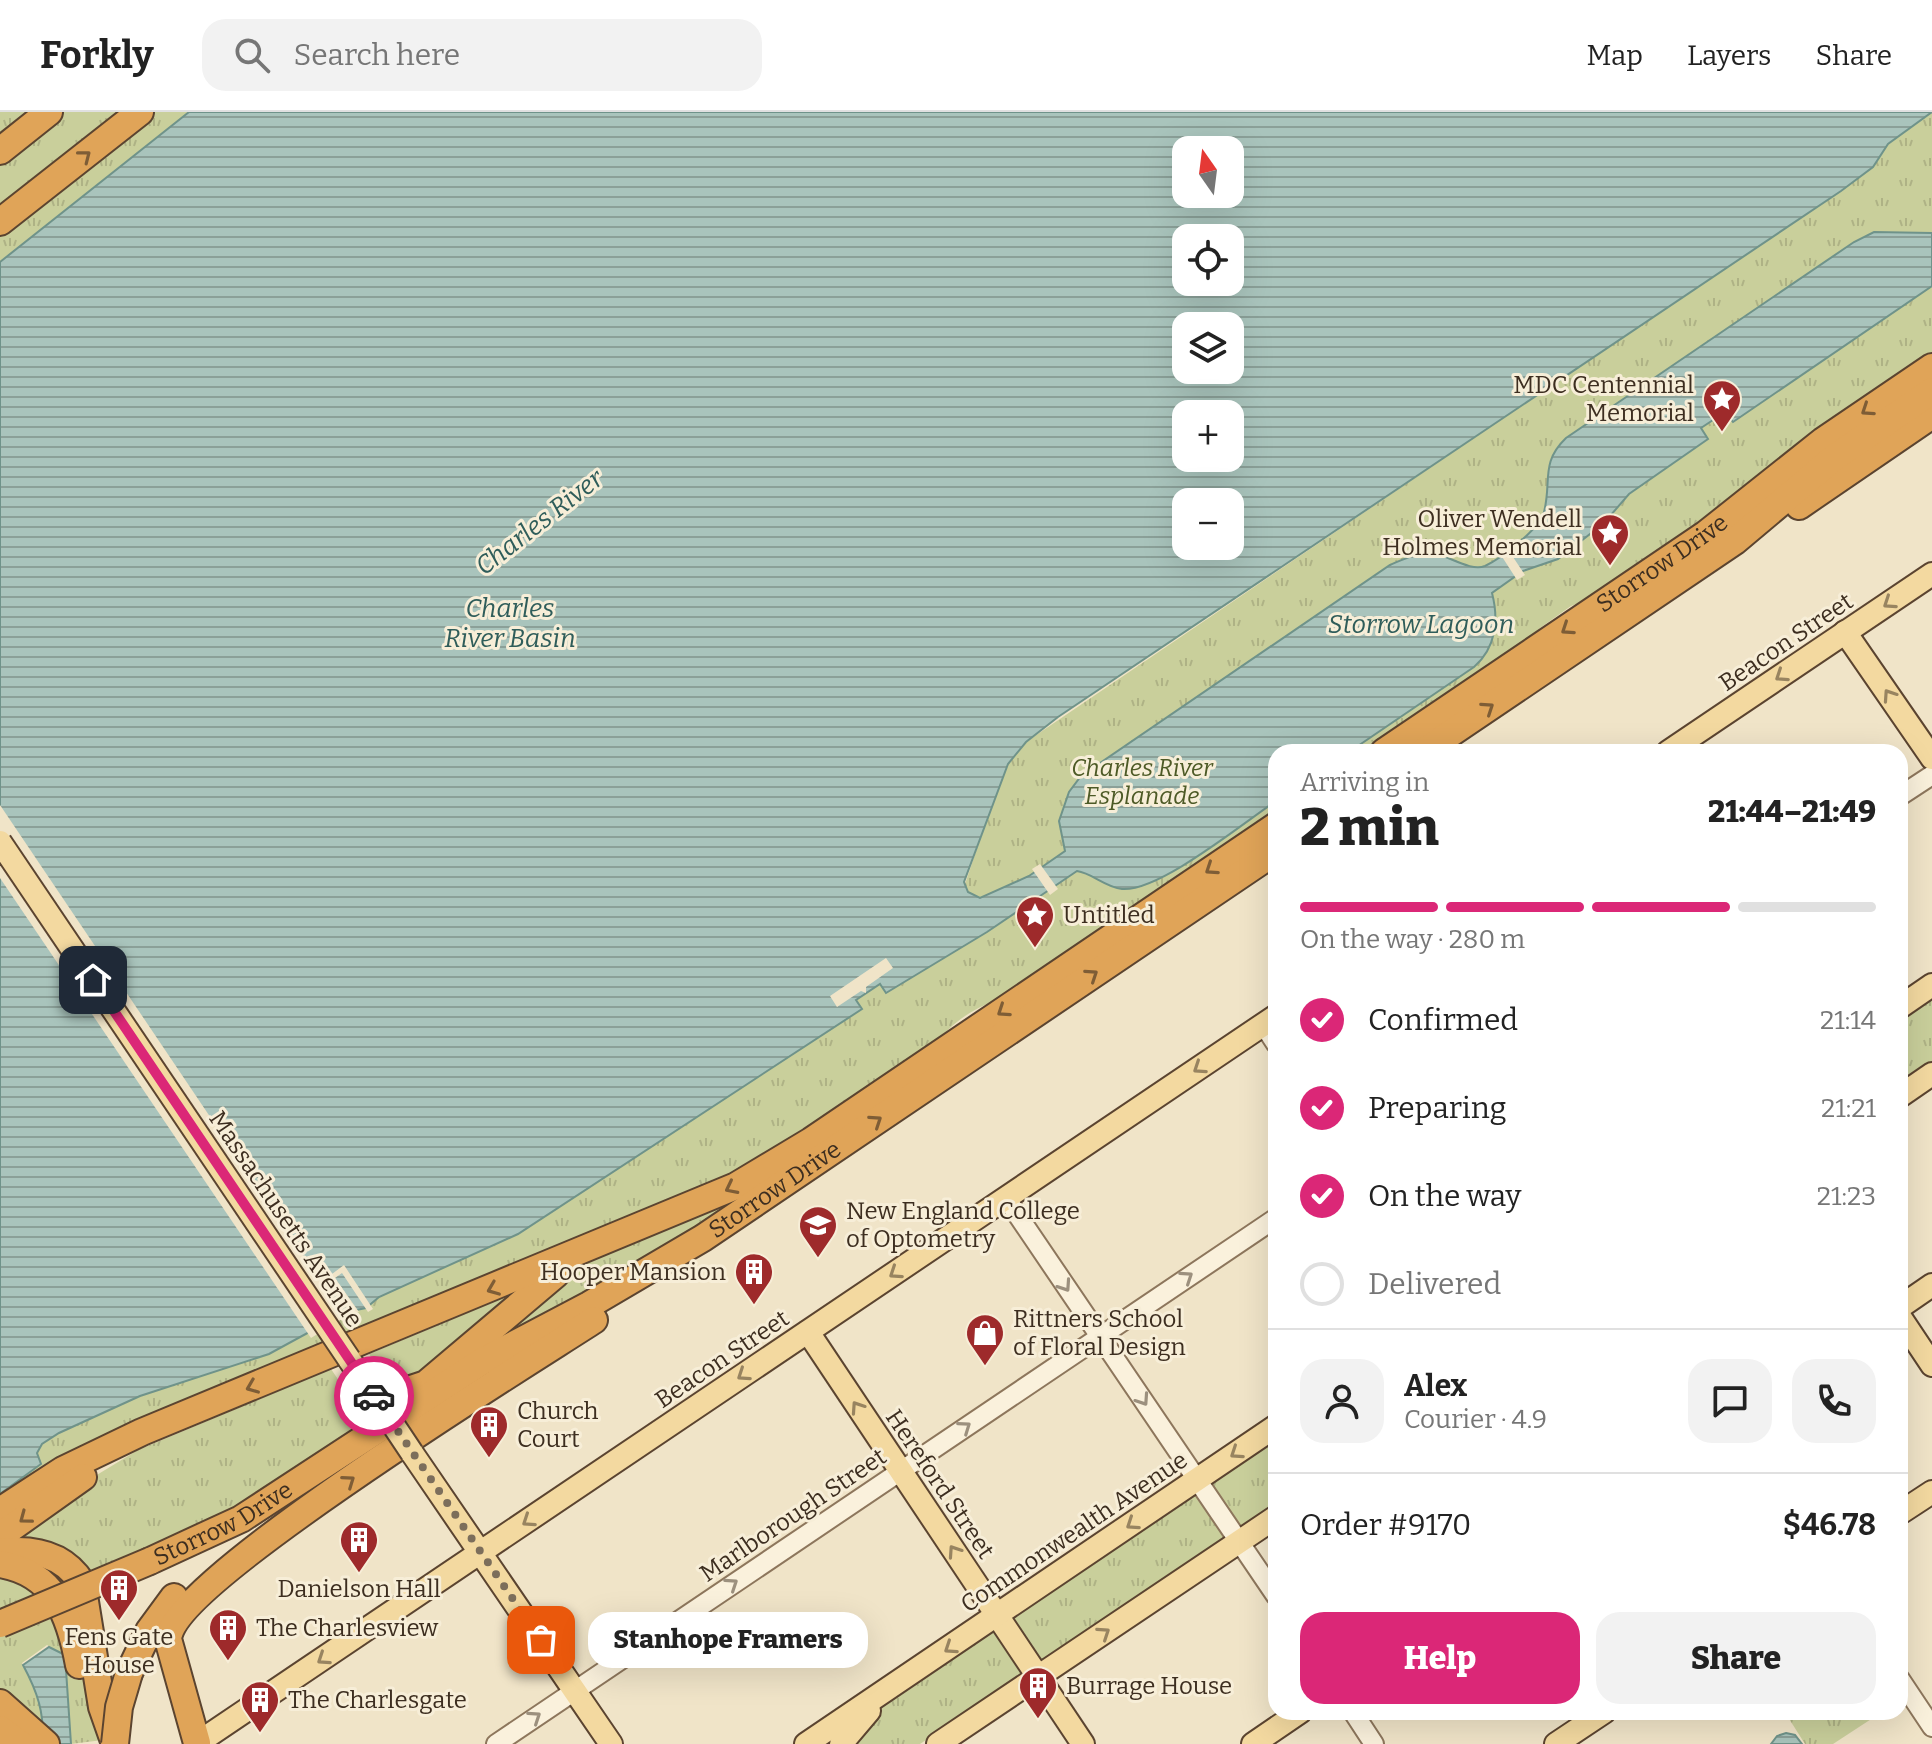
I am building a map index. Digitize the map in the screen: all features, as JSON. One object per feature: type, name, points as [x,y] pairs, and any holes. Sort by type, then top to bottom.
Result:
[{"type":"highway","points":[[0,151],[49,112]]},
{"type":"highway","points":[[0,224],[140,112]]},
{"type":"highway","name":"Storrow Drive","points":[[1396,744],[1717,527],[1823,441],[1932,367]]},
{"type":"highway","name":"Storrow Drive","points":[[1435,744],[1697,568],[1749,531],[1835,457],[1932,391]]},
{"type":"highway","points":[[1697,568],[1758,536],[1932,415]]},
{"type":"highway","name":"Storrow Drive","points":[[0,1511],[63,1470],[158,1425],[726,1191],[793,1153],[1268,831]]},
{"type":"highway","name":"Storrow Drive","points":[[0,1624],[241,1519],[481,1362],[589,1305],[719,1228],[1268,856]]},
{"type":"highway","points":[[197,1744],[170,1650],[170,1629],[202,1591],[285,1525],[674,1266],[719,1228]]},
{"type":"highway","points":[[372,1393],[422,1386],[591,1249]]},
{"type":"highway","points":[[7,1554],[158,1425]]},
{"type":"highway","points":[[115,1744],[119,1707],[129,1673],[155,1621],[185,1586],[214,1563],[285,1525]]},
{"type":"highway","points":[[7,1554],[43,1553],[61,1560],[82,1583],[102,1707],[115,1744]]},
{"type":"highway","points":[[7,1554],[39,1579],[59,1600],[72,1627],[95,1744]]},
{"type":"highway","points":[[0,1703],[46,1744]]},
{"type":"highway","points":[[0,1729],[20,1744]]},
{"type":"main road","name":"Beacon Street","points":[[1680,744],[1932,574]]},
{"type":"main road","points":[[1845,632],[1932,758]]},
{"type":"main road","name":"Massachusetts Avenue","points":[[0,842],[611,1744]]},
{"type":"main road","points":[[1908,1002],[1932,985]]},
{"type":"main road","name":"Beacon Street","points":[[197,1744],[1268,1021]]},
{"type":"main road","points":[[1908,1090],[1932,1074]]},
{"type":"main road","points":[[1908,1302],[1932,1285]]},
{"type":"main road","points":[[1908,1329],[1932,1365]]},
{"type":"main road","name":"Hereford Street","points":[[808,1332],[1083,1744]]},
{"type":"main road","name":"Commonwealth Avenue","points":[[806,1744],[1268,1431]]},
{"type":"main road","points":[[1908,1508],[1932,1492]]},
{"type":"main road","points":[[940,1741],[1268,1522]]},
{"type":"main road","name":"Commonwealth Avenue","points":[[841,1744],[902,1680]]},
{"type":"main road","points":[[1253,1744],[1288,1720]]},
{"type":"main road","points":[[1556,1744],[1592,1720]]},
{"type":"street","points":[[1908,791],[1932,775]]},
{"type":"street","points":[[1006,1198],[1268,1585]]},
{"type":"street","name":"Marlborough Street","points":[[496,1744],[1268,1223]]},
{"type":"street","points":[[1908,1691],[1932,1727]]},
{"type":"street","points":[[1358,1720],[1374,1744]]},
{"type":"green space","points":[[0,112],[189,112],[0,262]]},
{"type":"green space","name":"Charles River Esplanade","points":[[1932,112],[1932,354],[1709,518],[1597,596],[1571,606],[1540,628],[1523,646],[1378,744],[1268,744],[1268,818],[1000,999],[963,1017],[933,1046],[721,1181],[0,1502],[0,1494],[40,1464],[37,1453],[42,1444],[59,1433],[140,1396],[269,1353],[379,1297],[518,1233],[861,1009],[856,1000],[880,984],[887,992],[935,961],[995,795],[1008,764],[1026,742],[1873,167],[1887,144]]},
{"type":"green space","points":[[1932,996],[1932,1062],[1908,1078],[1908,1012]]},
{"type":"green space","points":[[765,1182],[720,1214],[401,1401],[369,1354],[577,1267]]},
{"type":"green space","points":[[331,1369],[368,1424],[247,1505],[86,1576],[103,1740],[71,1744],[65,1656],[47,1645],[22,1663],[41,1701],[44,1729],[0,1730],[0,1543],[67,1493],[138,1450]]},
{"type":"green space","points":[[1268,1443],[1268,1510],[920,1744],[817,1744]]},
{"type":"green space","points":[[1790,1720],[1870,1720],[1833,1744],[1805,1744]]},
{"type":"water","name":"Charles River Basin","points":[[189,112],[1932,112],[1888,144],[1873,167],[1841,191],[1058,717],[1026,742],[1008,764],[964,882],[968,892],[980,898],[1029,876],[1065,851],[1059,821],[1069,792],[1081,776],[1390,565],[1416,555],[1432,553],[1479,567],[1509,550],[1528,535],[1541,519],[1550,464],[1566,438],[1854,242],[1874,232],[1932,233],[1932,286],[1733,422],[1725,412],[1701,428],[1708,439],[1629,494],[1604,523],[1558,559],[1523,571],[1492,593],[1494,633],[1487,651],[1474,667],[1361,744],[1268,744],[1268,807],[1178,868],[1157,880],[1122,889],[1077,871],[987,932],[886,993],[880,984],[856,1000],[862,1009],[518,1234],[379,1297],[366,1308],[346,1312],[269,1354],[140,1396],[59,1433],[42,1444],[37,1453],[41,1464],[0,1494],[0,262]]},
{"type":"water","points":[[49,1647],[65,1655],[71,1744],[43,1744],[39,1703],[23,1665]]},
{"type":"water","points":[[1786,1733],[1795,1735],[1802,1744],[1771,1744],[1777,1736]]},
{"type":"pier","points":[[1507,548],[1525,575],[1517,580],[1499,552]]},
{"type":"pier","points":[[0,805],[345,1317],[311,1338],[0,878]]},
{"type":"pier","points":[[1040,864],[1058,889],[1050,895],[1032,869]]},
{"type":"pier","points":[[886,958],[893,968],[866,987],[866,993],[861,991],[837,1007],[830,996]]},
{"type":"pier","points":[[344,1265],[373,1309],[368,1312],[342,1273],[335,1278],[359,1312],[353,1314],[328,1277]]},
{"type":"way so far","points":[[374,1396],[541,1640]]},
{"type":"place","name":"MDC Centennial Memorial","points":[[1722,433]]},
{"type":"place","name":"Oliver Wendell Holmes Memorial","points":[[1610,567]]},
{"type":"place","name":"Untitled","points":[[1035,949]]},
{"type":"place","name":"New England College of Optometry","points":[[818,1259]]},
{"type":"place","name":"Hooper Mansion","points":[[754,1306]]},
{"type":"place","name":"Rittners School of Floral Design","points":[[985,1367]]},
{"type":"place","name":"Church Court","points":[[489,1459]]},
{"type":"place","name":"Danielson Hall","points":[[359,1574]]},
{"type":"place","name":"Fens Gate House","points":[[119,1622]]},
{"type":"place","name":"Stanhope Framers","points":[[541,1640]]},
{"type":"place","name":"The Charlesview","points":[[228,1662]]},
{"type":"place","name":"Burrage House","points":[[1038,1720]]},
{"type":"place","name":"The Charlesgate","points":[[260,1734]]},
{"type":"route","points":[[93,980],[374,1396]]},
{"type":"water label","name":"Charles River","points":[[539,522]]},
{"type":"water label","name":"Storrow Lagoon","points":[[1421,624]]}]
